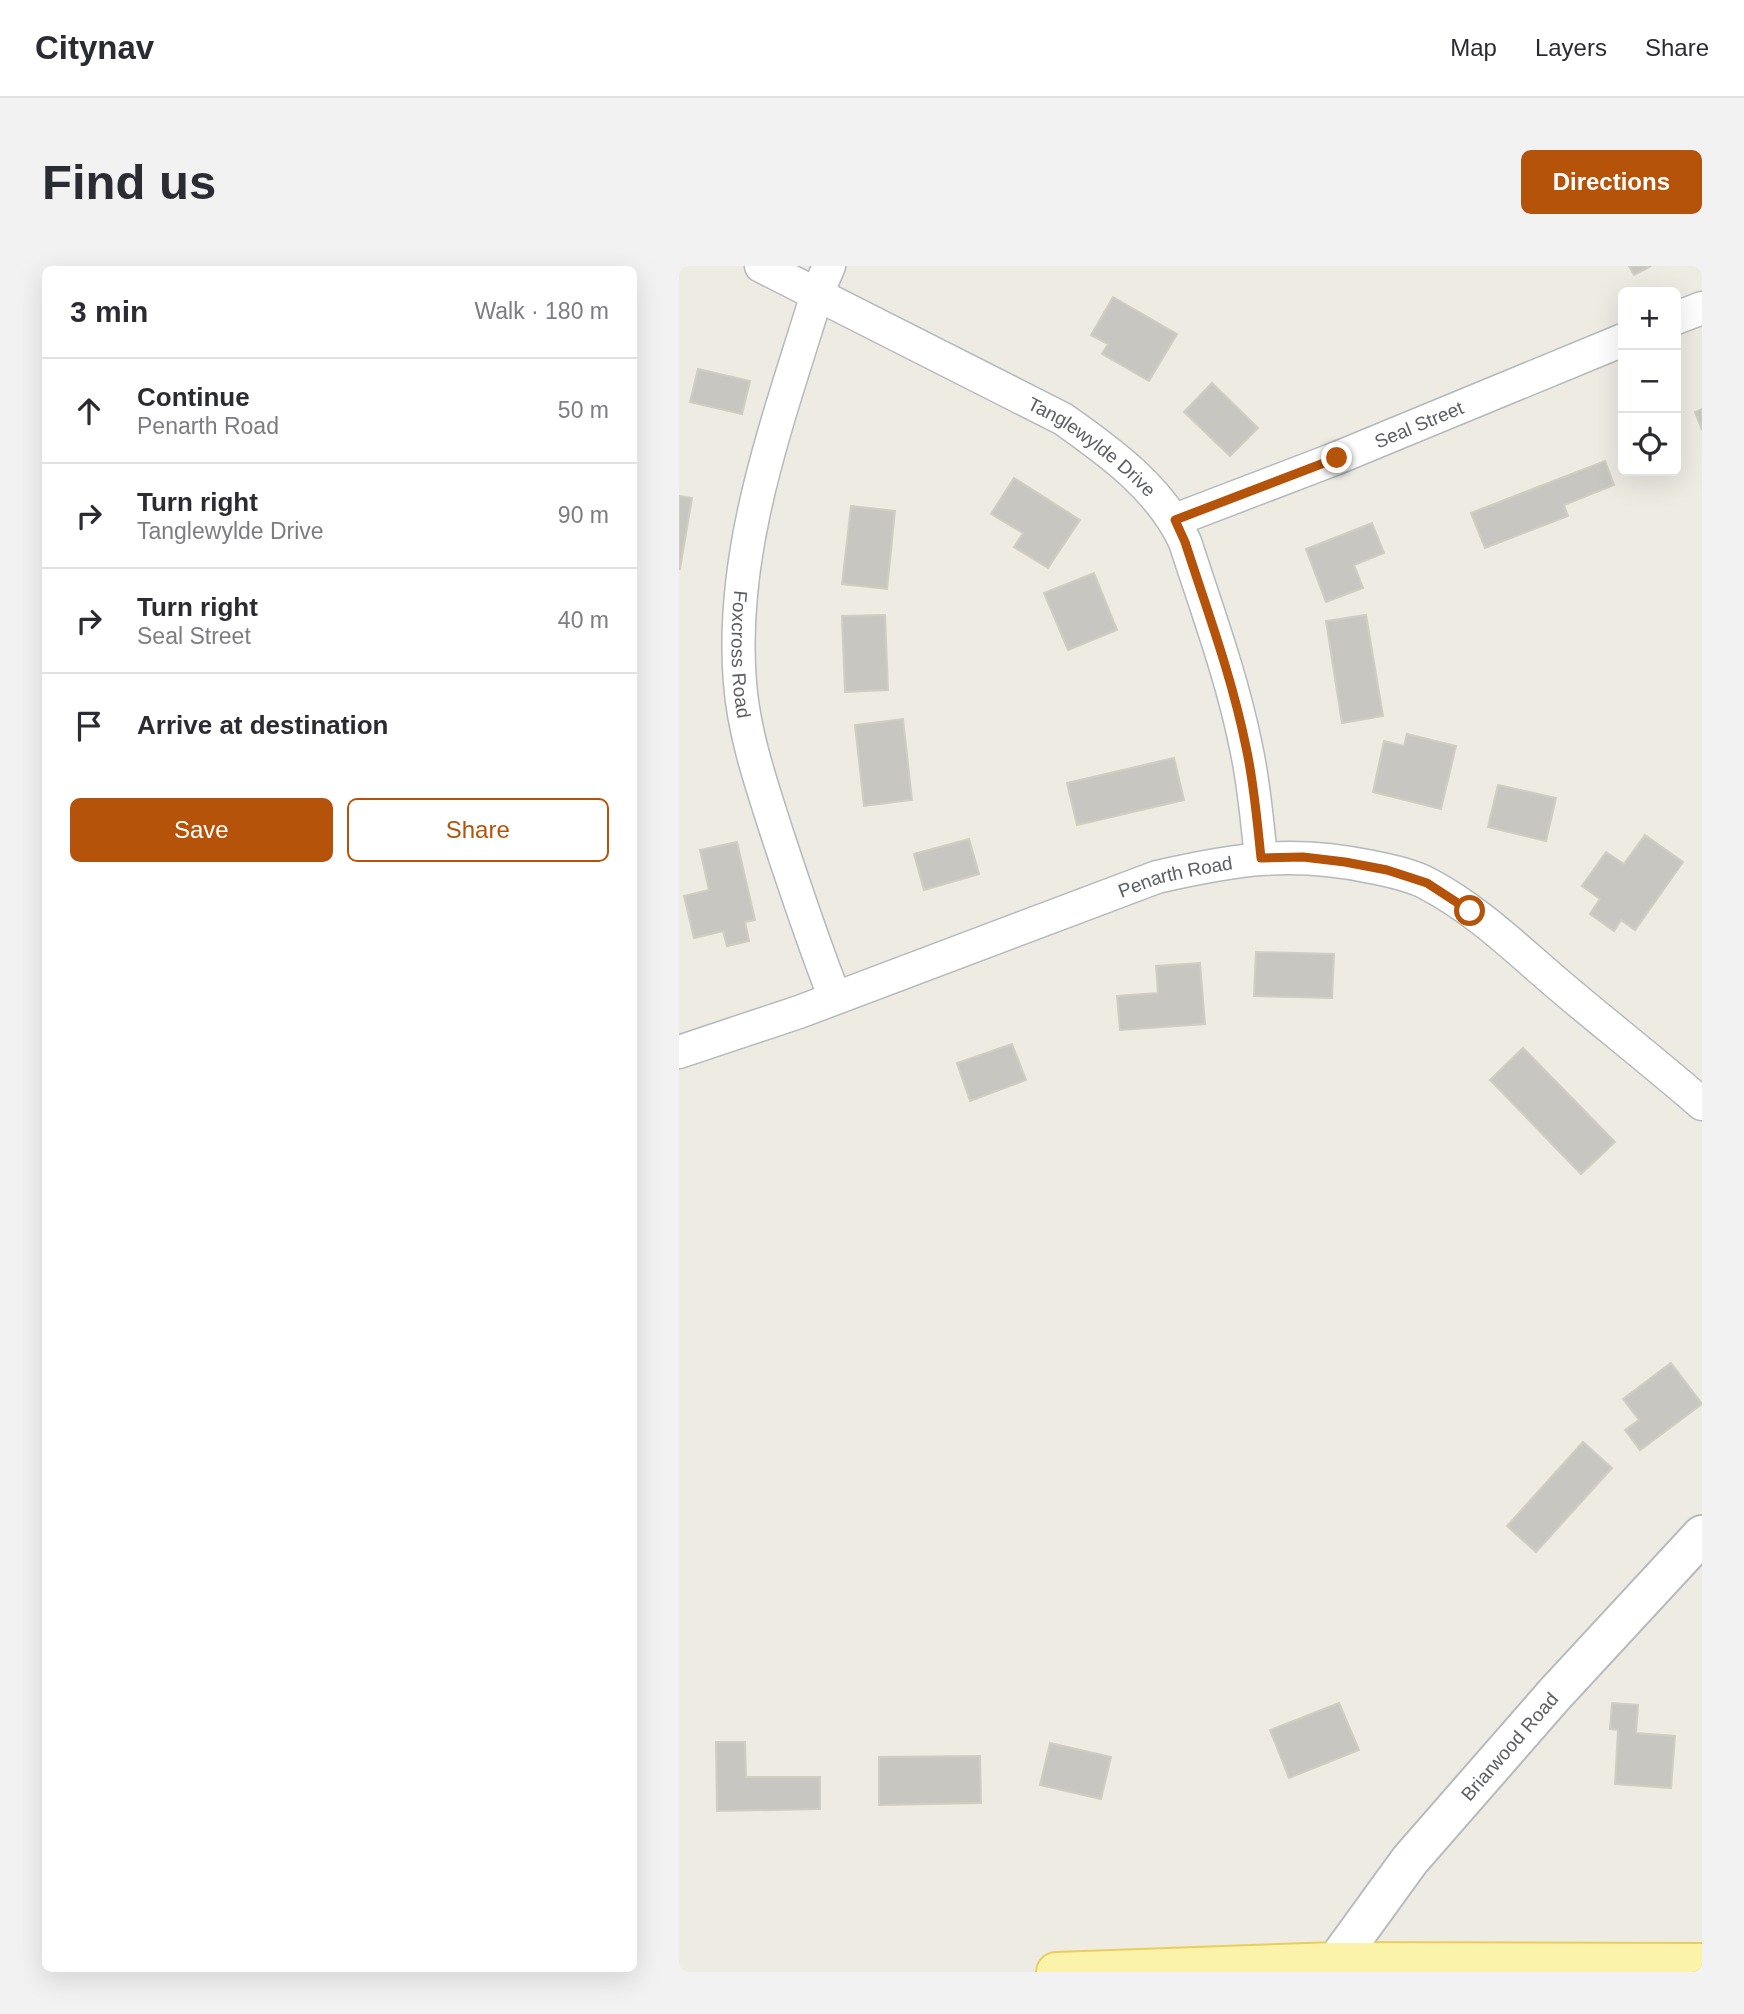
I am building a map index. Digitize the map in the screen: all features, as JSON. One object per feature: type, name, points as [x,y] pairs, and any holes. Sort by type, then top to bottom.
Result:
[{"type":"main road","points":[[1056,1972],[1702,1963]]},
{"type":"street","name":"Tanglewylde Drive","points":[[761,266],[823,280],[1063,419],[1106,449],[1160,501],[1175,520],[1185,542],[1233,692],[1252,780],[1261,858]]},
{"type":"street","name":"Foxcross Road","points":[[823,280],[762,478],[740,601],[739,642],[740,684],[746,726],[756,766],[806,923],[835,998]]},
{"type":"street","points":[[1681,316],[1702,308]]},
{"type":"street","name":"Seal Street","points":[[1175,520],[1337,458],[1618,342]]},
{"type":"street","name":"Penarth Road","points":[[679,1052],[835,998],[1157,877],[1219,863],[1303,857],[1387,870],[1427,883],[1470,911],[1510,943],[1702,1104]]},
{"type":"street","name":"Briarwood Road","points":[[1336,1967],[1410,1860],[1554,1695],[1702,1535]]},
{"type":"building","points":[[1629,266],[1651,266],[1634,275]]},
{"type":"building","points":[[1113,297],[1177,334],[1149,381],[1102,354],[1108,344],[1091,335]]},
{"type":"building","points":[[698,369],[750,381],[742,414],[690,402]]},
{"type":"building","points":[[1212,383],[1258,428],[1230,456],[1184,412]]},
{"type":"building","points":[[1702,409],[1702,430],[1695,412]]},
{"type":"building","points":[[1605,461],[1614,485],[1564,505],[1568,516],[1485,548],[1471,513]]},
{"type":"building","points":[[1014,478],[1080,520],[1048,568],[1014,547],[1023,533],[991,514]]},
{"type":"building","points":[[679,496],[692,498],[680,569],[679,569]]},
{"type":"building","points":[[851,506],[895,511],[887,589],[842,584]]},
{"type":"building","points":[[1372,523],[1384,553],[1354,565],[1363,588],[1326,602],[1306,549]]},
{"type":"building","points":[[1094,573],[1117,630],[1068,650],[1044,593]]},
{"type":"building","points":[[885,615],[888,690],[845,692],[842,616]]},
{"type":"building","points":[[1366,615],[1383,716],[1342,723],[1326,621]]},
{"type":"building","points":[[903,719],[912,800],[864,806],[855,725]]},
{"type":"building","points":[[1407,734],[1456,746],[1441,809],[1373,792],[1384,741],[1404,746]]},
{"type":"building","points":[[1174,758],[1184,800],[1077,825],[1067,783]]},
{"type":"building","points":[[1498,785],[1556,798],[1546,841],[1488,827]]},
{"type":"building","points":[[1645,835],[1683,862],[1635,930],[1621,920],[1614,931],[1590,914],[1600,899],[1582,886],[1606,852],[1624,864]]},
{"type":"building","points":[[969,839],[979,874],[924,890],[914,854]]},
{"type":"building","points":[[737,842],[755,920],[745,922],[749,941],[727,946],[723,931],[694,938],[684,896],[709,890],[700,850]]},
{"type":"building","points":[[1256,952],[1334,954],[1332,998],[1254,996]]},
{"type":"building","points":[[1200,963],[1205,1024],[1120,1030],[1117,996],[1158,993],[1156,966]]},
{"type":"building","points":[[1012,1044],[1026,1080],[970,1101],[957,1063]]},
{"type":"building","points":[[1523,1048],[1615,1142],[1581,1174],[1490,1080]]},
{"type":"building","points":[[1671,1363],[1702,1404],[1640,1450],[1625,1430],[1639,1420],[1623,1399]]},
{"type":"building","points":[[1583,1442],[1612,1468],[1536,1552],[1507,1526]]},
{"type":"building","points":[[1339,1703],[1359,1750],[1289,1778],[1270,1730]]},
{"type":"building","points":[[1612,1703],[1638,1705],[1636,1733],[1675,1736],[1671,1788],[1615,1784],[1618,1730],[1610,1729]]},
{"type":"building","points":[[716,1742],[745,1742],[746,1777],[820,1777],[820,1809],[717,1811]]},
{"type":"building","points":[[1050,1743],[1111,1757],[1101,1799],[1040,1785]]},
{"type":"building","points":[[980,1756],[981,1803],[879,1805],[879,1757]]},
{"type":"route","points":[[1337,458],[1175,520],[1185,542],[1233,692],[1246,747],[1261,858],[1303,857],[1387,870],[1427,883],[1470,911]]}]
